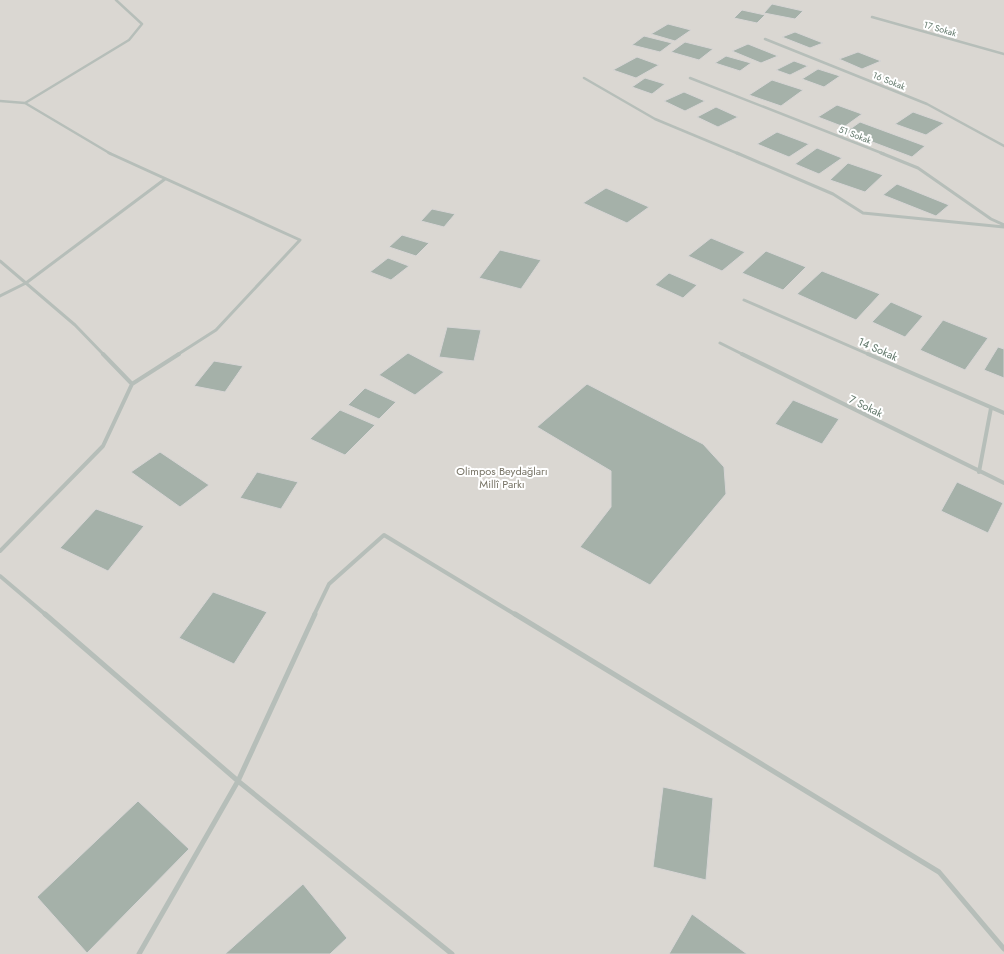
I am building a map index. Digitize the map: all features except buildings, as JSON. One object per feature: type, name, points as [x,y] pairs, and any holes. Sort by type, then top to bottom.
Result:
[{"type":"street","points":[[25,103],[130,40],[142,24],[116,0]]},
{"type":"street","name":"17 Sokak","points":[[872,17],[1004,54]]},
{"type":"street","name":"16 Sokak","points":[[765,39],[927,104],[1004,146]]},
{"type":"street","points":[[584,78],[655,119],[833,194],[863,213],[1004,226]]},
{"type":"street","name":"51 Sokak","points":[[690,78],[918,168],[991,219],[1004,226]]},
{"type":"street","points":[[0,101],[25,103],[112,155],[300,240],[216,330],[132,384],[103,446],[0,551]]},
{"type":"street","points":[[0,296],[26,283],[165,179]]},
{"type":"street","points":[[0,261],[75,324],[132,384]]},
{"type":"street","name":"14 Sokak","points":[[744,300],[1004,413]]},
{"type":"street","name":"7 Sokak","points":[[720,343],[1004,483]]},
{"type":"street","points":[[979,472],[991,408]]},
{"type":"street","points":[[139,954],[238,781],[329,584],[384,535],[939,872],[1004,949]]},
{"type":"street","points":[[0,576],[238,781],[452,954]]},
{"type":"green space","name":"Olimpos Beydağları Millî Parkı","points":[[0,0],[1004,0],[1004,954],[0,954]]}]
